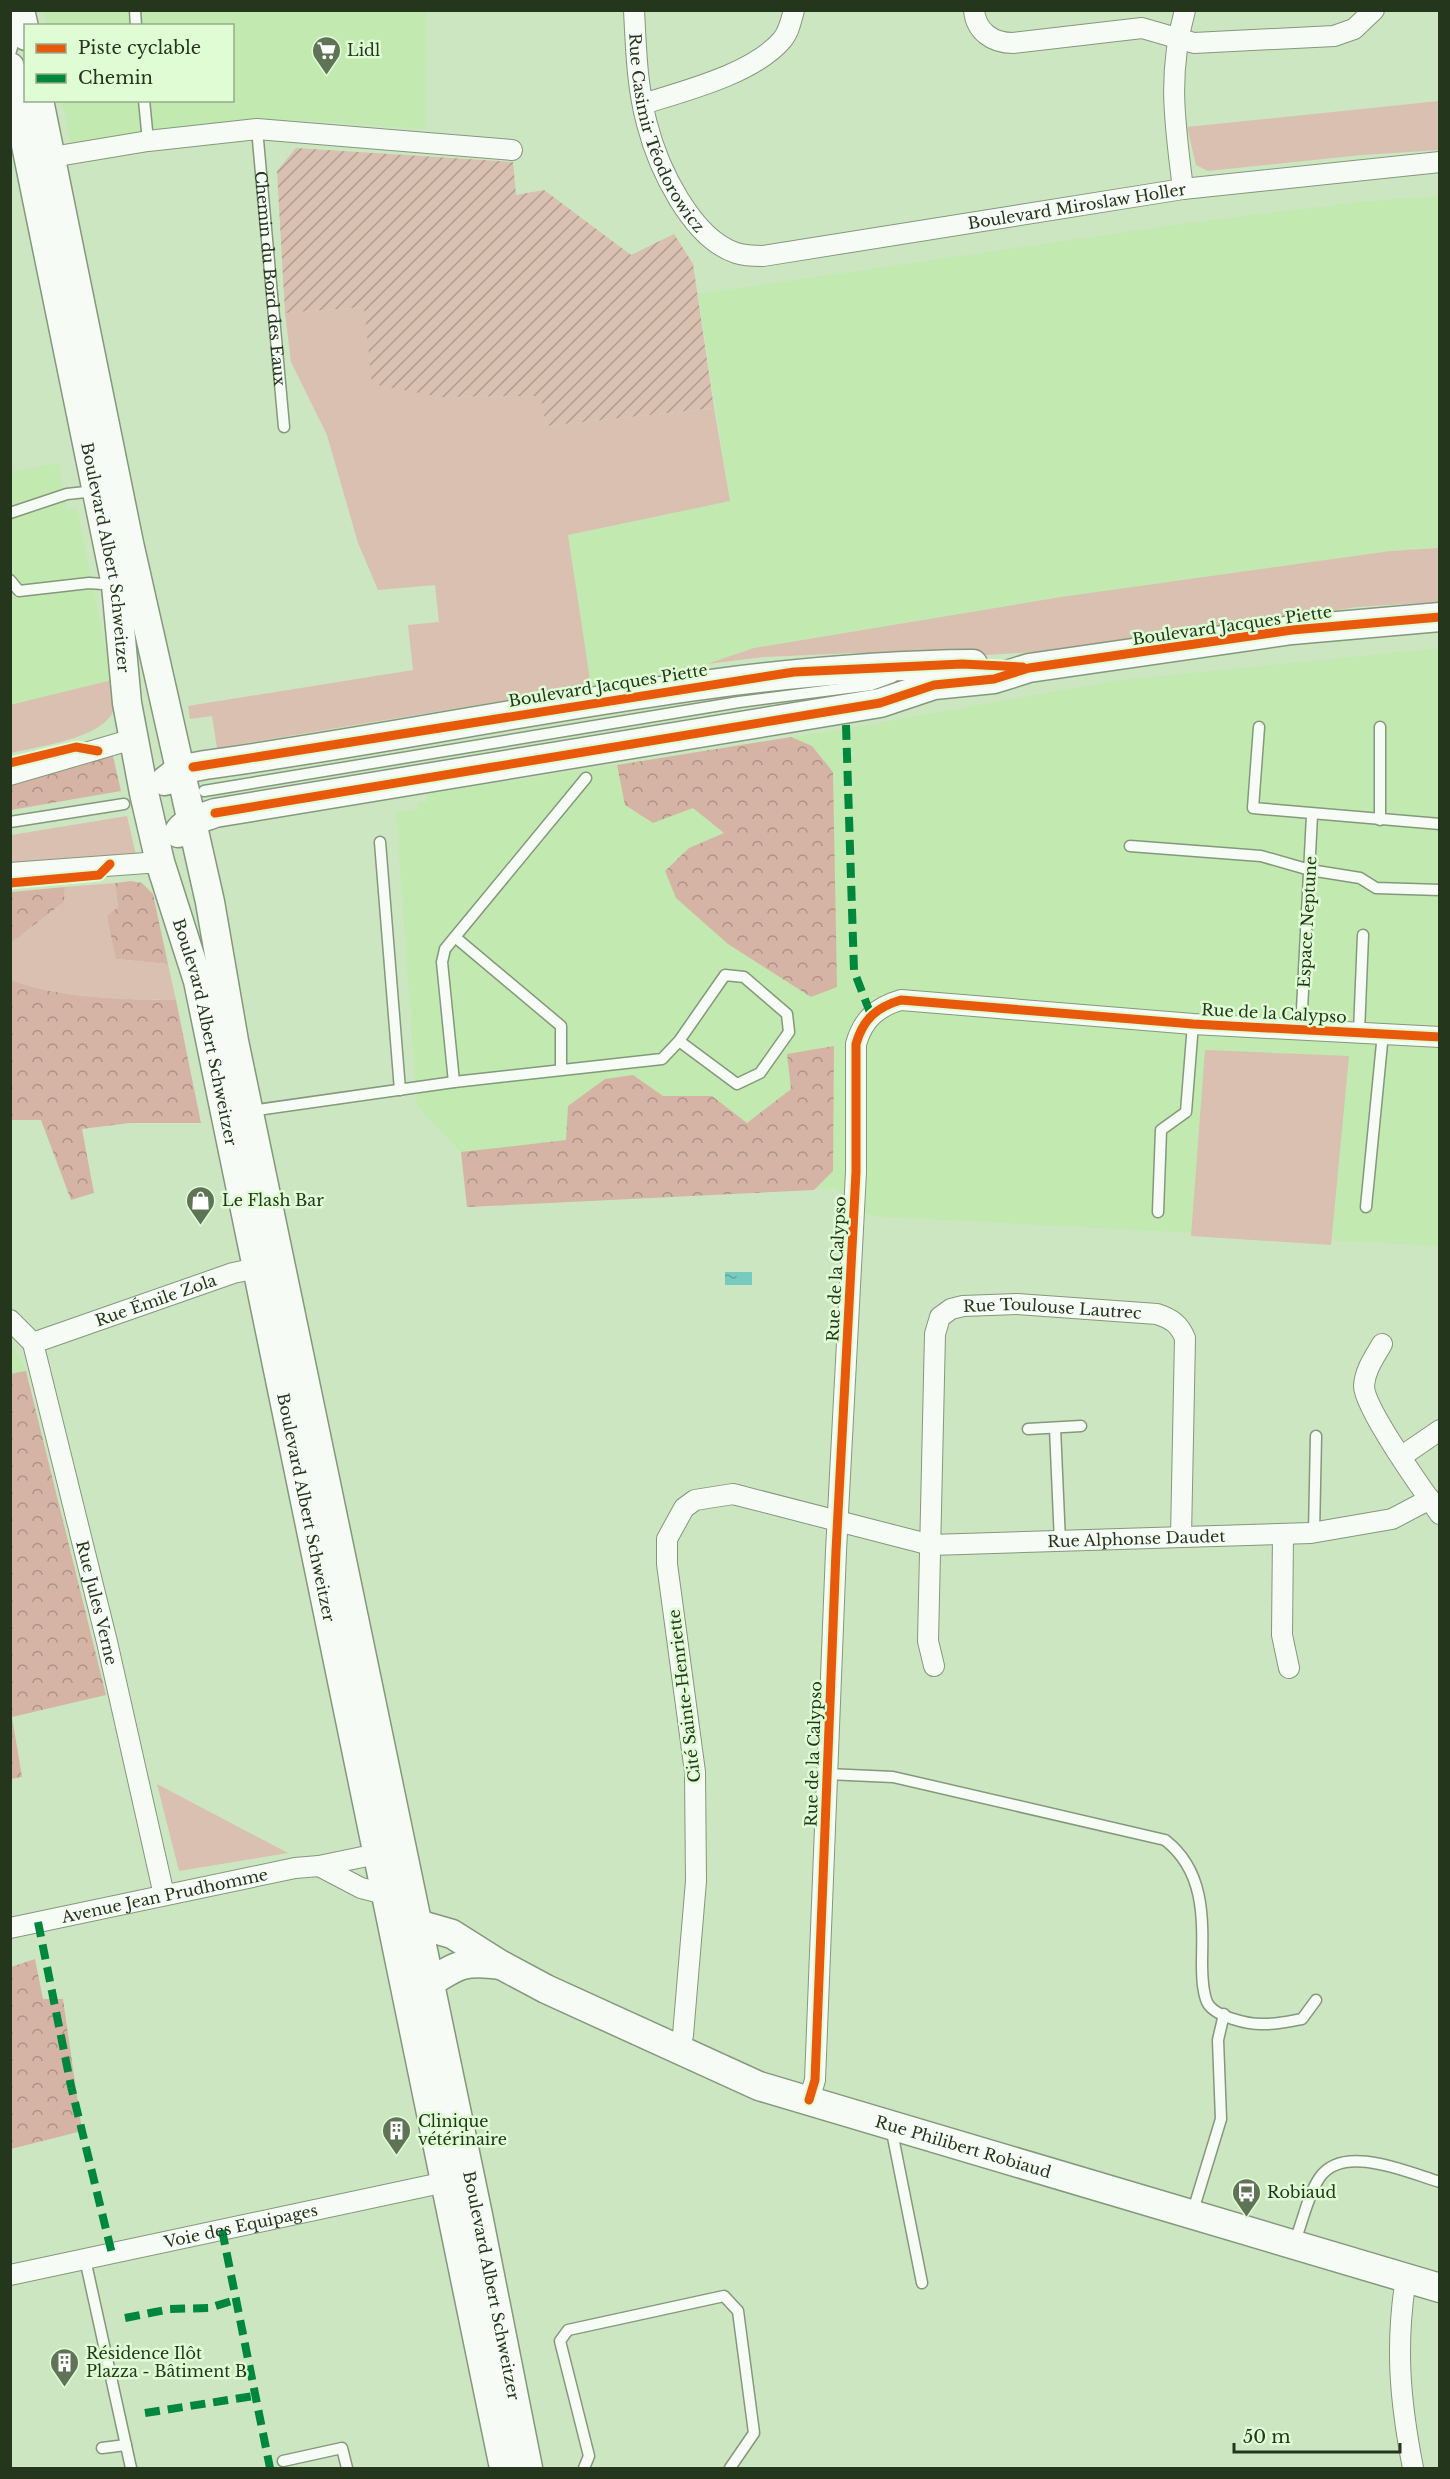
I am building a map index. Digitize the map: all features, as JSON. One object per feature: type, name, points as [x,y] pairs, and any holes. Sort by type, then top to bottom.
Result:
[{"type":"main road","points":[[20,10],[24,27]]},
{"type":"main road","name":"Boulevard Albert Schweitzer","points":[[10,67],[41,159],[108,489],[152,771],[175,842],[198,981],[236,1113],[412,1931],[417,1987],[458,2180],[528,2469]]},
{"type":"main road","name":"Boulevard Albert Schweitzer","points":[[39,102],[41,159]]},
{"type":"main road","name":"Boulevard Albert Schweitzer","points":[[108,489],[127,703],[175,842],[217,986],[229,1010],[236,1113]]},
{"type":"main road","name":"Boulevard Jacques Piette","points":[[175,842],[228,811],[880,703],[934,686],[994,679],[1029,668],[1292,630],[1440,617]]},
{"type":"main road","name":"Boulevard Jacques Piette","points":[[152,771],[794,672],[962,664],[1029,668]]},
{"type":"main road","name":"Boulevard Albert Schweitzer","points":[[268,1266],[385,1894],[417,1987]]},
{"type":"main road","points":[[377,1854],[395,1862],[407,1922],[412,1931]]},
{"type":"main road","points":[[385,1894],[399,1898],[412,1931]]},
{"type":"main road","name":"Rue Philibert Robiaud","points":[[412,1931],[452,1934],[501,1965],[546,1989],[759,2086],[1440,2288]]},
{"type":"main road","name":"Rue Philibert Robiaud","points":[[417,1987],[450,1969],[472,1961],[501,1965]]},
{"type":"main road","name":"Boulevard Albert Schweitzer","points":[[458,2180],[504,2469]]},
{"type":"street","name":"Rue Casimir Téodorowicz","points":[[634,10],[638,76],[651,138],[673,188],[698,225],[720,245]]},
{"type":"street","points":[[643,104],[708,82],[758,59],[781,41],[787,33],[794,10]]},
{"type":"street","points":[[974,10],[975,21],[981,30],[991,38],[1004,43],[1142,28],[1178,40],[1209,43],[1334,36],[1354,29],[1374,10]]},
{"type":"street","points":[[1183,189],[1173,89],[1178,40],[1185,10]]},
{"type":"street","points":[[41,159],[148,141],[257,129],[512,150]]},
{"type":"street","name":"Boulevard Miroslaw Holler","points":[[720,245],[737,254],[763,256],[1183,189],[1440,162]]},
{"type":"street","points":[[10,775],[152,771]]},
{"type":"street","points":[[10,873],[175,842]]},
{"type":"street","name":"Rue de la Calypso","points":[[809,2100],[815,2080],[838,1522],[856,1172],[856,1044],[861,1027],[884,1005],[901,1000],[1193,1024],[1440,1037]]},
{"type":"street","name":"Rue Émile Zola","points":[[33,1343],[233,1273],[268,1266]]},
{"type":"street","name":"Rue Toulouse Lautrec","points":[[934,1666],[928,1641],[935,1334],[940,1317],[951,1309],[996,1305],[1157,1314],[1171,1318],[1180,1327],[1185,1338],[1181,1537]]},
{"type":"street","points":[[10,1320],[33,1343]]},
{"type":"street","name":"Rue Jules Verne","points":[[33,1343],[107,1642],[164,1895]]},
{"type":"street","points":[[1382,1344],[1366,1371],[1364,1389],[1372,1410],[1435,1506]]},
{"type":"street","points":[[1402,1456],[1440,1430]]},
{"type":"street","name":"Cité Sainte-Henriette","points":[[680,2049],[696,1881],[695,1772],[667,1564],[667,1539],[684,1508],[695,1500],[711,1496],[733,1494],[838,1522]]},
{"type":"street","name":"Rue Alphonse Daudet","points":[[838,1522],[931,1545],[1060,1542],[1314,1533],[1392,1519],[1435,1506]]},
{"type":"street","points":[[1283,1534],[1282,1635],[1289,1668]]},
{"type":"street","name":"Avenue Jean Prudhomme","points":[[10,1928],[295,1868],[319,1866],[377,1854]]},
{"type":"street","points":[[319,1866],[361,1888],[385,1894]]},
{"type":"street","name":"Voie des Equipages","points":[[10,2275],[458,2180]]},
{"type":"street","points":[[1406,2278],[1398,2325],[1399,2377],[1413,2469]]},
{"type":"lane","points":[[10,19],[15,37],[10,54]]},
{"type":"lane","points":[[144,102],[148,141]]},
{"type":"lane","name":"Chemin du Bord des Eaux","points":[[257,129],[284,427]]},
{"type":"lane","points":[[10,513],[67,494],[108,489]]},
{"type":"lane","points":[[10,580],[19,591],[89,583],[116,585]]},
{"type":"lane","points":[[204,791],[739,702],[871,685],[891,678],[962,664]]},
{"type":"lane","points":[[871,685],[892,688],[934,686]]},
{"type":"lane","points":[[1258,727],[1253,808],[1312,815],[1440,824]]},
{"type":"lane","points":[[1380,727],[1380,820]]},
{"type":"lane","points":[[10,822],[152,771]]},
{"type":"lane","points":[[454,1082],[442,963],[445,949],[586,777]]},
{"type":"lane","name":"Espace Neptune","points":[[1301,1029],[1312,815]]},
{"type":"lane","points":[[380,842],[399,1090]]},
{"type":"lane","points":[[1130,846],[1261,856],[1310,870],[1360,878],[1376,888],[1440,890]]},
{"type":"lane","points":[[1359,1032],[1363,935]]},
{"type":"lane","points":[[455,937],[561,1026],[561,1069]]},
{"type":"lane","points":[[236,1113],[454,1082],[662,1059],[679,1041],[726,975],[744,977],[787,1014],[789,1032],[760,1073],[737,1084],[679,1041]]},
{"type":"lane","points":[[1158,1212],[1161,1130],[1186,1112],[1193,1024]]},
{"type":"lane","points":[[1366,1208],[1383,1033]]},
{"type":"lane","points":[[1028,1429],[1081,1426]]},
{"type":"lane","points":[[1055,1428],[1060,1542]]},
{"type":"lane","points":[[1314,1533],[1316,1436]]},
{"type":"lane","points":[[827,1774],[893,1777],[1165,1840],[1178,1850],[1190,1866],[1198,1889],[1203,1918],[1204,1989],[1208,2003],[1215,2011],[1264,2025],[1302,2019],[1316,2000]]},
{"type":"lane","points":[[1192,2214],[1221,2119],[1218,2040],[1224,2014]]},
{"type":"lane","points":[[890,2125],[922,2283]]},
{"type":"lane","points":[[1293,2245],[1321,2176],[1334,2167],[1363,2160],[1440,2182]]},
{"type":"lane","points":[[85,2259],[131,2469]]},
{"type":"lane","points":[[584,2469],[590,2456],[560,2341],[568,2330],[724,2296],[738,2311],[754,2433],[730,2469]]},
{"type":"lane","points":[[102,2448],[126,2445]]},
{"type":"lane","points":[[283,2461],[342,2448],[347,2469]]},
{"type":"shaded area","points":[[44,11],[426,11],[425,129],[298,120],[71,143],[62,102],[234,102],[234,24],[47,24]]},
{"type":"shaded area","points":[[1439,101],[1439,150],[1362,155],[1208,171],[1196,165],[1187,127]]},
{"type":"shaded area","points":[[296,148],[513,162],[516,195],[544,190],[631,255],[674,234],[693,264],[714,408],[546,426],[541,396],[441,397],[372,384],[364,307],[285,313],[277,171]]},
{"type":"shaded area","points":[[1439,196],[1439,548],[1391,551],[1061,597],[754,648],[707,664],[591,686],[568,535],[730,501],[698,294],[1196,222],[1360,202]]},
{"type":"shaded area","points":[[364,307],[441,397],[542,396],[546,426],[714,408],[730,501],[568,535],[591,686],[217,748],[212,716],[190,719],[188,706],[413,670],[408,625],[439,622],[435,585],[378,590],[358,543],[327,435],[291,362],[285,313]]},
{"type":"shaded area","points":[[59,463],[67,510],[77,509],[112,680],[11,705],[10,472]]},
{"type":"shaded area","points":[[1439,548],[1439,602],[1357,607],[1100,646],[1034,652],[970,656],[853,653],[765,657],[707,664],[754,648],[1061,597],[1391,551]]},
{"type":"shaded area","points":[[1439,648],[1439,1246],[872,1216],[835,1188],[467,1207],[461,1152],[417,1106],[396,812],[418,810],[418,803],[428,801],[427,794],[833,731],[1114,681]]},
{"type":"shaded area","points":[[112,680],[114,708],[109,718],[99,727],[69,740],[11,753],[10,705]]},
{"type":"shaded area","points":[[127,816],[136,855],[11,866],[11,835]]},
{"type":"shaded area","points":[[115,883],[118,907],[116,959],[168,964],[176,1000],[71,994],[11,980],[11,943],[64,902],[65,887]]},
{"type":"shaded area","points":[[1205,1050],[1349,1056],[1331,1245],[1191,1236]]},
{"type":"shaded area","points":[[11,1342],[26,1371],[11,1374]]},
{"type":"shaded area","points":[[157,1784],[288,1853],[179,1871]]},
{"type":"green space","points":[[791,737],[812,746],[833,772],[837,987],[811,997],[728,944],[676,898],[665,871],[689,848],[724,833],[693,808],[653,823],[625,805],[617,765]]},
{"type":"green space","points":[[113,756],[121,791],[11,810],[10,781]]},
{"type":"green space","points":[[131,881],[142,883],[153,894],[168,964],[116,959],[107,916],[118,907],[115,883]]},
{"type":"green space","points":[[65,887],[64,902],[11,943],[11,892]]},
{"type":"green space","points":[[11,980],[71,994],[176,1000],[201,1123],[129,1123],[82,1129],[94,1193],[71,1200],[41,1120],[11,1120]]},
{"type":"green space","points":[[834,1046],[833,1171],[814,1190],[467,1207],[461,1152],[566,1140],[568,1106],[605,1079],[633,1075],[663,1096],[712,1096],[747,1123],[791,1089],[787,1054]]},
{"type":"green space","points":[[26,1371],[106,1695],[12,1717],[22,1777],[11,1779],[10,1374]]},
{"type":"green space","points":[[35,1959],[43,1999],[63,1999],[82,2131],[11,2149],[11,1967]]},
{"type":"water","points":[[725,1272],[752,1272],[752,1285],[725,1285]]},
{"type":"marked path","points":[[846,725],[854,971],[871,1015]]},
{"type":"marked path","points":[[38,1922],[71,2086],[112,2254]]},
{"type":"marked path","points":[[222,2230],[270,2468]]},
{"type":"marked path","points":[[125,2318],[170,2309],[209,2308],[235,2300]]},
{"type":"marked path","points":[[145,2413],[254,2396]]},
{"type":"cycle path","points":[[215,813],[880,703],[934,685],[994,679],[1029,668],[1292,630],[1440,617]]},
{"type":"cycle path","points":[[193,767],[794,672],[962,664],[1023,667]]},
{"type":"cycle path","points":[[10,763],[76,747],[98,751]]},
{"type":"cycle path","points":[[10,883],[99,875],[110,864]]},
{"type":"cycle path","points":[[809,2100],[815,2080],[836,1551],[856,1172],[856,1044],[867,1021],[878,1010],[901,1000],[1193,1024],[1440,1037]]},
{"type":"place","name":"Lidl","points":[[326,76]]},
{"type":"place","name":"Le Flash Bar","points":[[201,1226]]},
{"type":"place","name":"Clinique vétérinaire","points":[[397,2156]]},
{"type":"place","name":"Robiaud","points":[[1246,2218]]},
{"type":"place","name":"Résidence Ilôt Plazza - Bâtiment B","points":[[65,2388]]}]
